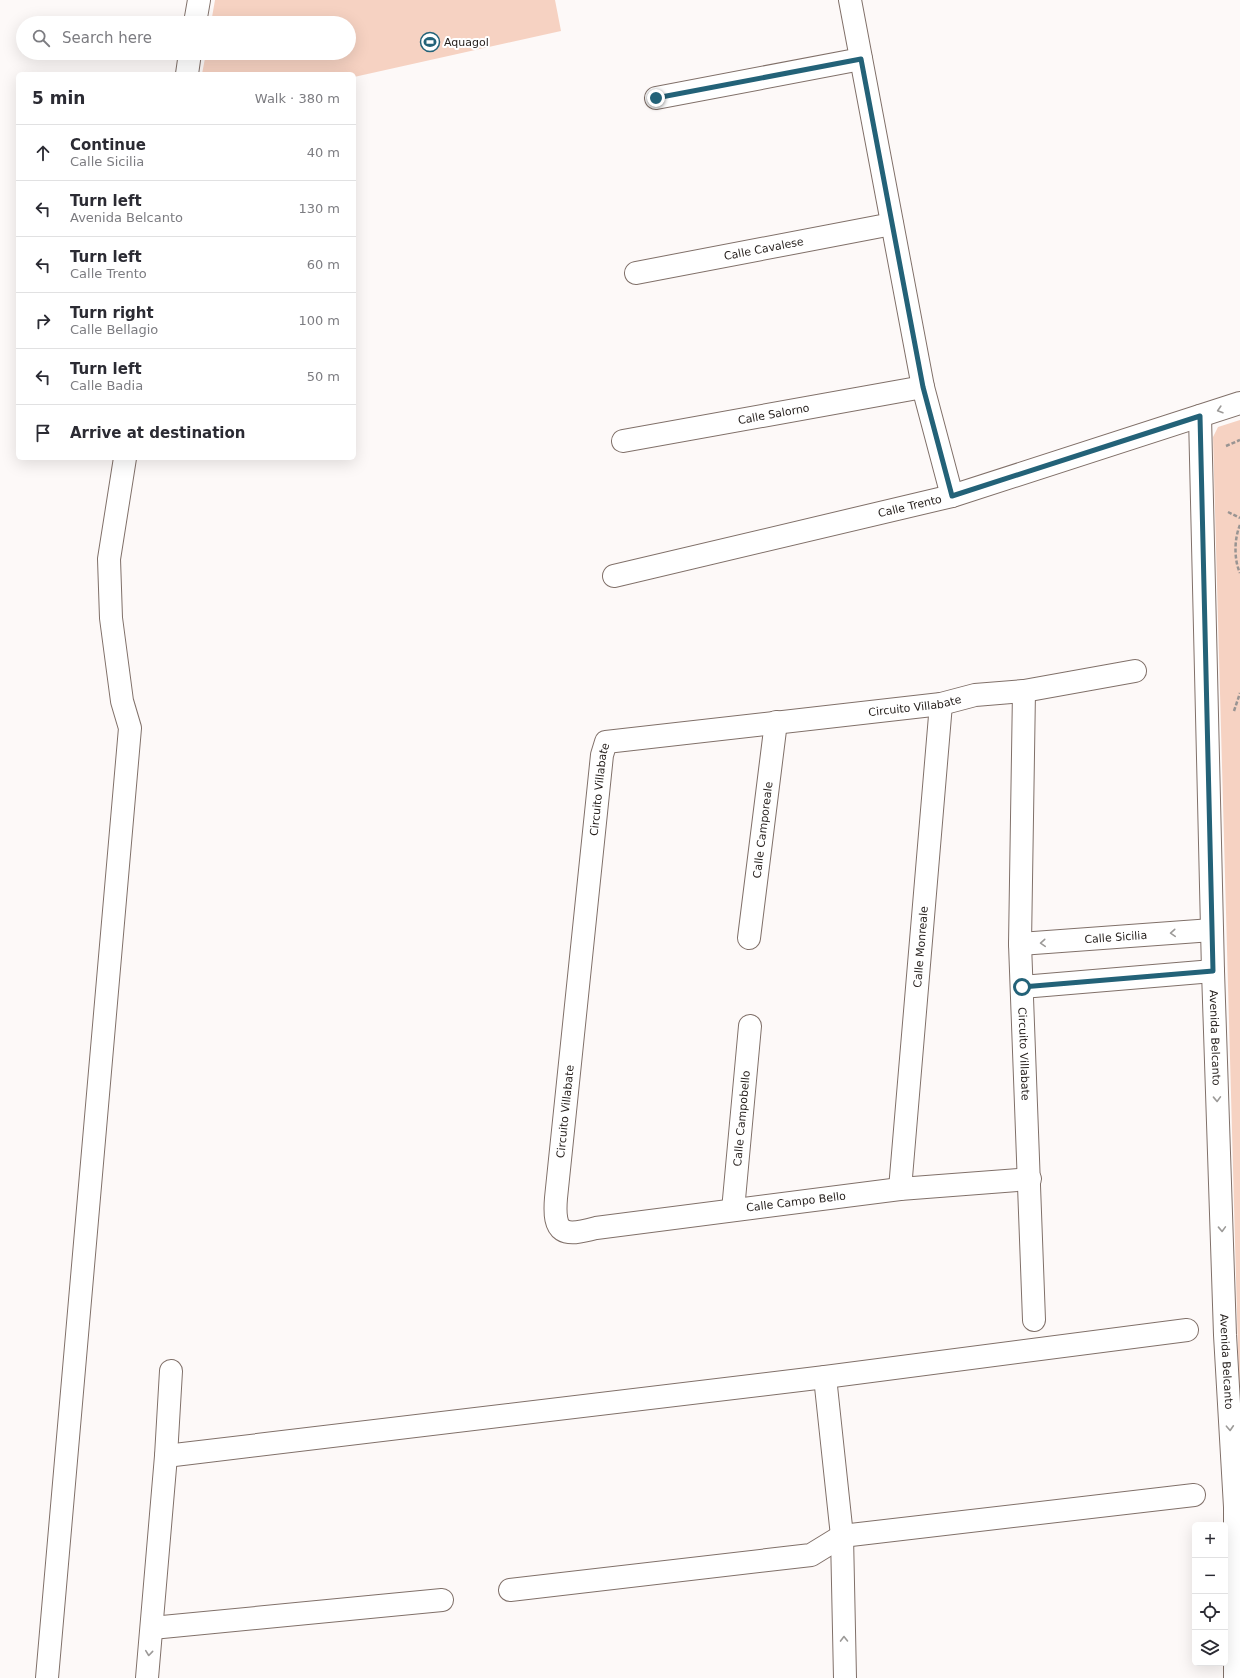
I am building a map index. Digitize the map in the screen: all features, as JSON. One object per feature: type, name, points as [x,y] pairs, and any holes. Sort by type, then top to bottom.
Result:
[{"type":"street","points":[[196,16],[199,0]]},
{"type":"street","points":[[850,0],[923,387],[952,496]]},
{"type":"street","points":[[656,98],[861,59]]},
{"type":"street","points":[[187,72],[189,60]]},
{"type":"street","name":"Calle Cavalese","points":[[636,273],[892,224]]},
{"type":"street","name":"Calle Salorno","points":[[623,441],[923,387]]},
{"type":"street","points":[[1200,416],[1240,403]]},
{"type":"street","name":"Calle Trento","points":[[614,576],[952,496],[1200,416]]},
{"type":"street","name":"Avenida Belcanto","points":[[1200,416],[1213,971],[1225,1335],[1234,1507],[1234,1678]]},
{"type":"street","points":[[47,1678],[130,728],[122,701],[112,625],[109,559],[125,460]]},
{"type":"street","name":"Circuito Villabate","points":[[563,1231],[558,1226],[555,1216],[556,1198],[598,774],[606,742],[941,704],[975,694],[1024,691],[1135,671]]},
{"type":"street","name":"Circuito Villabate","points":[[1024,691],[1020,944],[1030,1179],[1034,1320]]},
{"type":"street","name":"Calle Monreale","points":[[900,1189],[941,704]]},
{"type":"street","name":"Calle Camporeale","points":[[749,938],[776,722]]},
{"type":"street","name":"Calle Sicilia","points":[[1020,944],[1212,930]]},
{"type":"street","points":[[1022,987],[1213,971]]},
{"type":"street","name":"Calle Campobello","points":[[733,1210],[750,1026]]},
{"type":"street","name":"Calle Campo Bello","points":[[563,1231],[579,1232],[596,1228],[900,1189],[1030,1179]]},
{"type":"street","points":[[166,1456],[825,1377],[1187,1330]]},
{"type":"street","points":[[147,1678],[166,1456],[171,1371]]},
{"type":"street","points":[[825,1377],[842,1536],[845,1678]]},
{"type":"street","points":[[510,1590],[811,1555],[842,1536],[1194,1495]]},
{"type":"street","points":[[152,1628],[442,1600]]},
{"type":"path","points":[[1240,525],[1237,533],[1236,565],[1240,573]]},
{"type":"shaded area","name":"Aquagol","points":[[215,0],[555,0],[561,31],[356,77],[356,72],[202,72],[205,60],[356,60],[356,16],[212,16]]},
{"type":"shaded area","points":[[1240,420],[1240,1423],[1213,437],[1218,427]]},
{"type":"place","name":"Aquagol","points":[[430,42]]},
{"type":"route","points":[[656,98],[861,59],[923,387],[952,496],[1200,416],[1213,971],[1022,987]]}]
